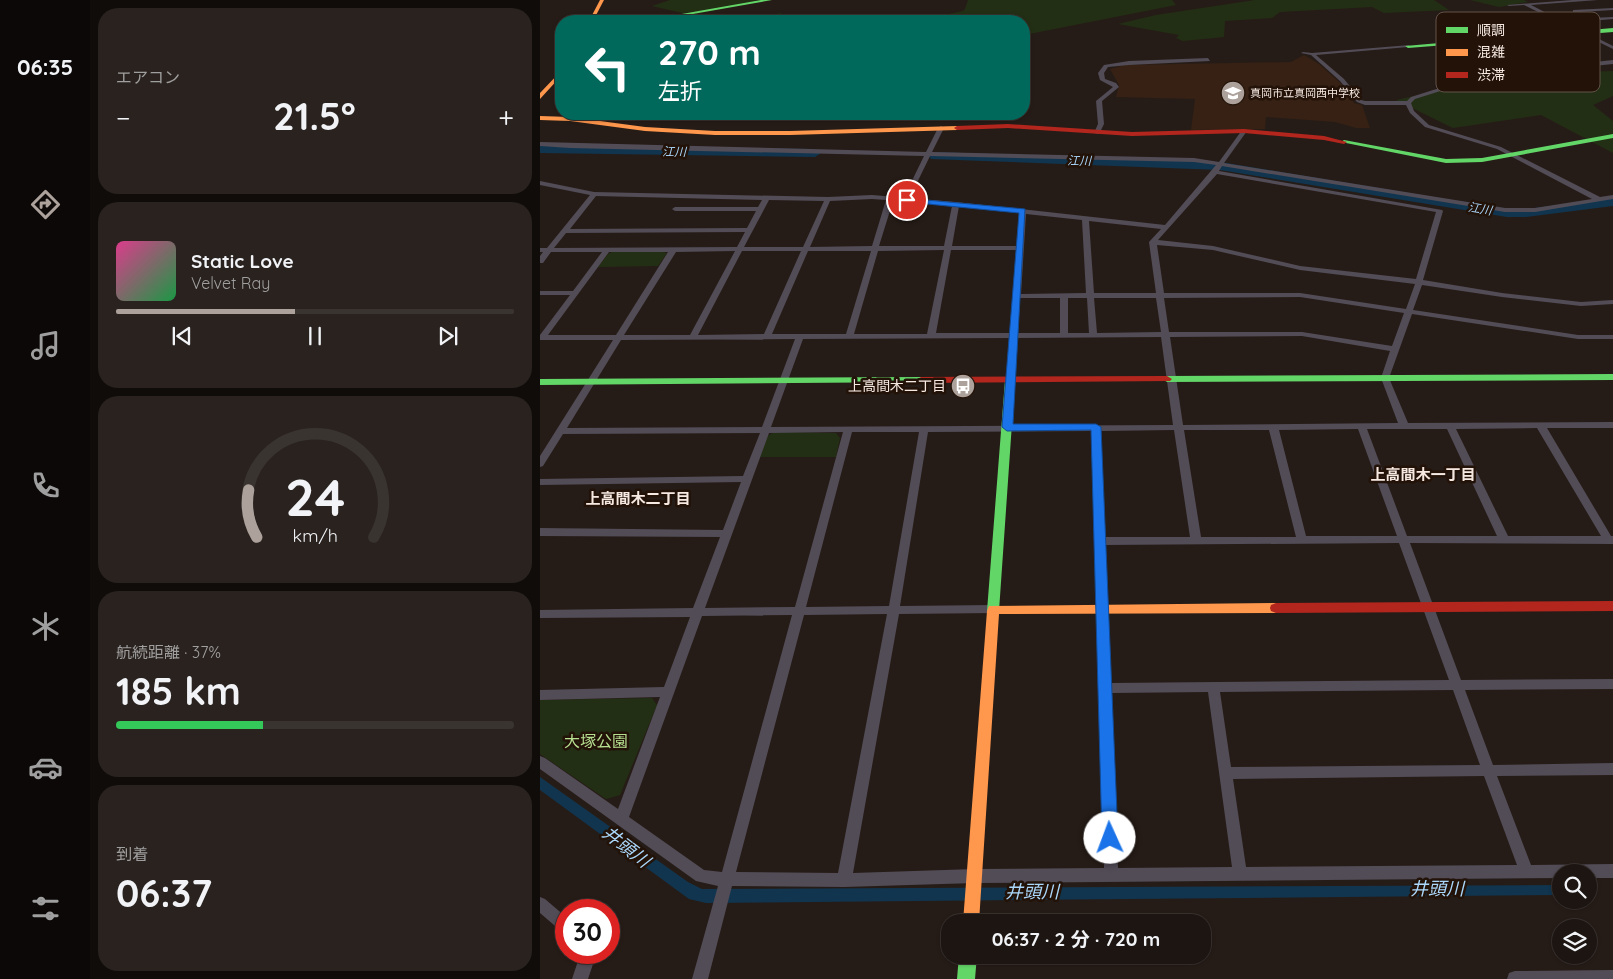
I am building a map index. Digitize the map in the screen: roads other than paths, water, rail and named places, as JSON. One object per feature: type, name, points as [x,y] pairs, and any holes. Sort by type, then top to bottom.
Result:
[{"type":"street","points":[[594,15],[602,0]]},
{"type":"street","points":[[601,15],[608,0]]},
{"type":"street","points":[[681,15],[770,0]]},
{"type":"street","points":[[1509,5],[1596,0]]},
{"type":"street","points":[[1525,4],[1541,12]]},
{"type":"street","points":[[1577,12],[1575,11],[1613,9]]},
{"type":"street","points":[[1600,19],[1613,18]]},
{"type":"street","points":[[1600,31],[1613,30]]},
{"type":"street","points":[[1602,43],[1613,42]]},
{"type":"street","points":[[1602,43],[1613,48]]},
{"type":"street","points":[[1303,53],[1312,54],[1436,44]]},
{"type":"street","points":[[1312,54],[1342,80],[1359,101],[1408,103],[1419,96],[1436,91]]},
{"type":"street","points":[[1097,132],[1101,124],[1099,101],[1116,87],[1114,84],[1103,80],[1101,72],[1106,66],[1128,62],[1208,60]]},
{"type":"street","points":[[1600,63],[1613,62]]},
{"type":"street","points":[[540,97],[555,80]]},
{"type":"street","points":[[540,105],[555,89]]},
{"type":"street","points":[[1408,103],[1412,112],[1427,126],[1499,148],[1598,199]]},
{"type":"street","points":[[540,118],[555,118]]},
{"type":"street","points":[[578,120],[645,129],[715,133],[790,133],[1008,126],[1148,134],[1244,131],[1324,138],[1446,161],[1475,160],[1613,136]]},
{"type":"street","points":[[909,193],[941,128]]},
{"type":"street","points":[[1196,541],[1171,379],[1153,242],[1215,172],[1244,131]]},
{"type":"street","points":[[540,144],[590,147],[1194,160],[1505,210],[1535,210],[1613,197]]},
{"type":"street","points":[[1215,172],[1440,211],[1419,282],[1385,378],[1404,426]]},
{"type":"street","points":[[540,183],[594,194],[828,199],[872,197],[956,204],[1166,227]]},
{"type":"street","points":[[540,261],[544,250],[564,231],[594,194]]},
{"type":"street","points":[[692,337],[767,197]]},
{"type":"street","points":[[767,336],[828,199]]},
{"type":"street","points":[[850,336],[890,199]]},
{"type":"street","points":[[931,336],[956,204]]},
{"type":"street","points":[[675,209],[760,209]]},
{"type":"street","points":[[972,914],[1023,211]]},
{"type":"street","points":[[1085,218],[1093,335]]},
{"type":"street","points":[[564,231],[750,230]]},
{"type":"street","points":[[1153,242],[1213,248],[1300,268],[1419,282],[1502,295],[1581,304],[1613,302]]},
{"type":"street","points":[[544,250],[1020,248]]},
{"type":"street","points":[[607,250],[542,338],[1302,334],[1395,349]]},
{"type":"street","points":[[540,464],[674,250]]},
{"type":"street","points":[[540,293],[575,293]]},
{"type":"street","points":[[1016,296],[1300,295],[1578,337],[1613,337]]},
{"type":"street","points":[[1064,296],[1064,335]]},
{"type":"street","points":[[621,819],[800,336]]},
{"type":"street","points":[[540,382],[1613,377]]},
{"type":"street","points":[[1540,425],[1611,540]]},
{"type":"street","points":[[560,431],[1613,425]]},
{"type":"street","points":[[1273,426],[1302,540]]},
{"type":"street","points":[[1361,426],[1491,771],[1526,871]]},
{"type":"street","points":[[1450,426],[1504,539]]},
{"type":"street","points":[[1096,427],[1112,875]]},
{"type":"street","points":[[844,880],[894,610],[924,429]]},
{"type":"street","points":[[700,979],[848,430]]},
{"type":"street","points":[[540,482],[747,479]]},
{"type":"street","points":[[540,532],[726,534]]},
{"type":"street","points":[[1100,541],[1611,540]]},
{"type":"street","points":[[540,614],[994,609],[1613,606]]},
{"type":"street","points":[[1105,688],[1613,684]]},
{"type":"street","points":[[1212,687],[1240,874]]},
{"type":"street","points":[[540,695],[668,692]]},
{"type":"street","points":[[540,762],[701,876],[728,879],[844,880],[975,876],[1613,871]]},
{"type":"street","points":[[1225,774],[1613,769]]},
{"type":"street","points":[[540,904],[555,917]]},
{"type":"street","points":[[580,979],[585,964]]},
{"type":"street","points":[[966,979],[967,964]]},
{"type":"street","points":[[1516,979],[1613,978]]},
{"type":"water","name":"井頭川","points":[[540,777],[688,882],[702,889],[1552,885],[1552,895],[706,903],[689,899],[540,790]]},
{"type":"waterway","name":"江川","points":[[540,149],[815,153]]},
{"type":"waterway","name":"江川","points":[[936,156],[1220,166],[1507,213],[1526,213],[1613,202]]},
{"type":"place","name":"真岡市立真岡西中学校","points":[[1233,93]]},
{"type":"place","name":"上高間木二丁目","points":[[963,386]]},
{"type":"district","name":"上高間木一丁目","points":[[1423,475]]},
{"type":"district","name":"上高間木二丁目","points":[[638,499]]},
{"type":"park label","name":"大塚公園","points":[[596,741]]}]
